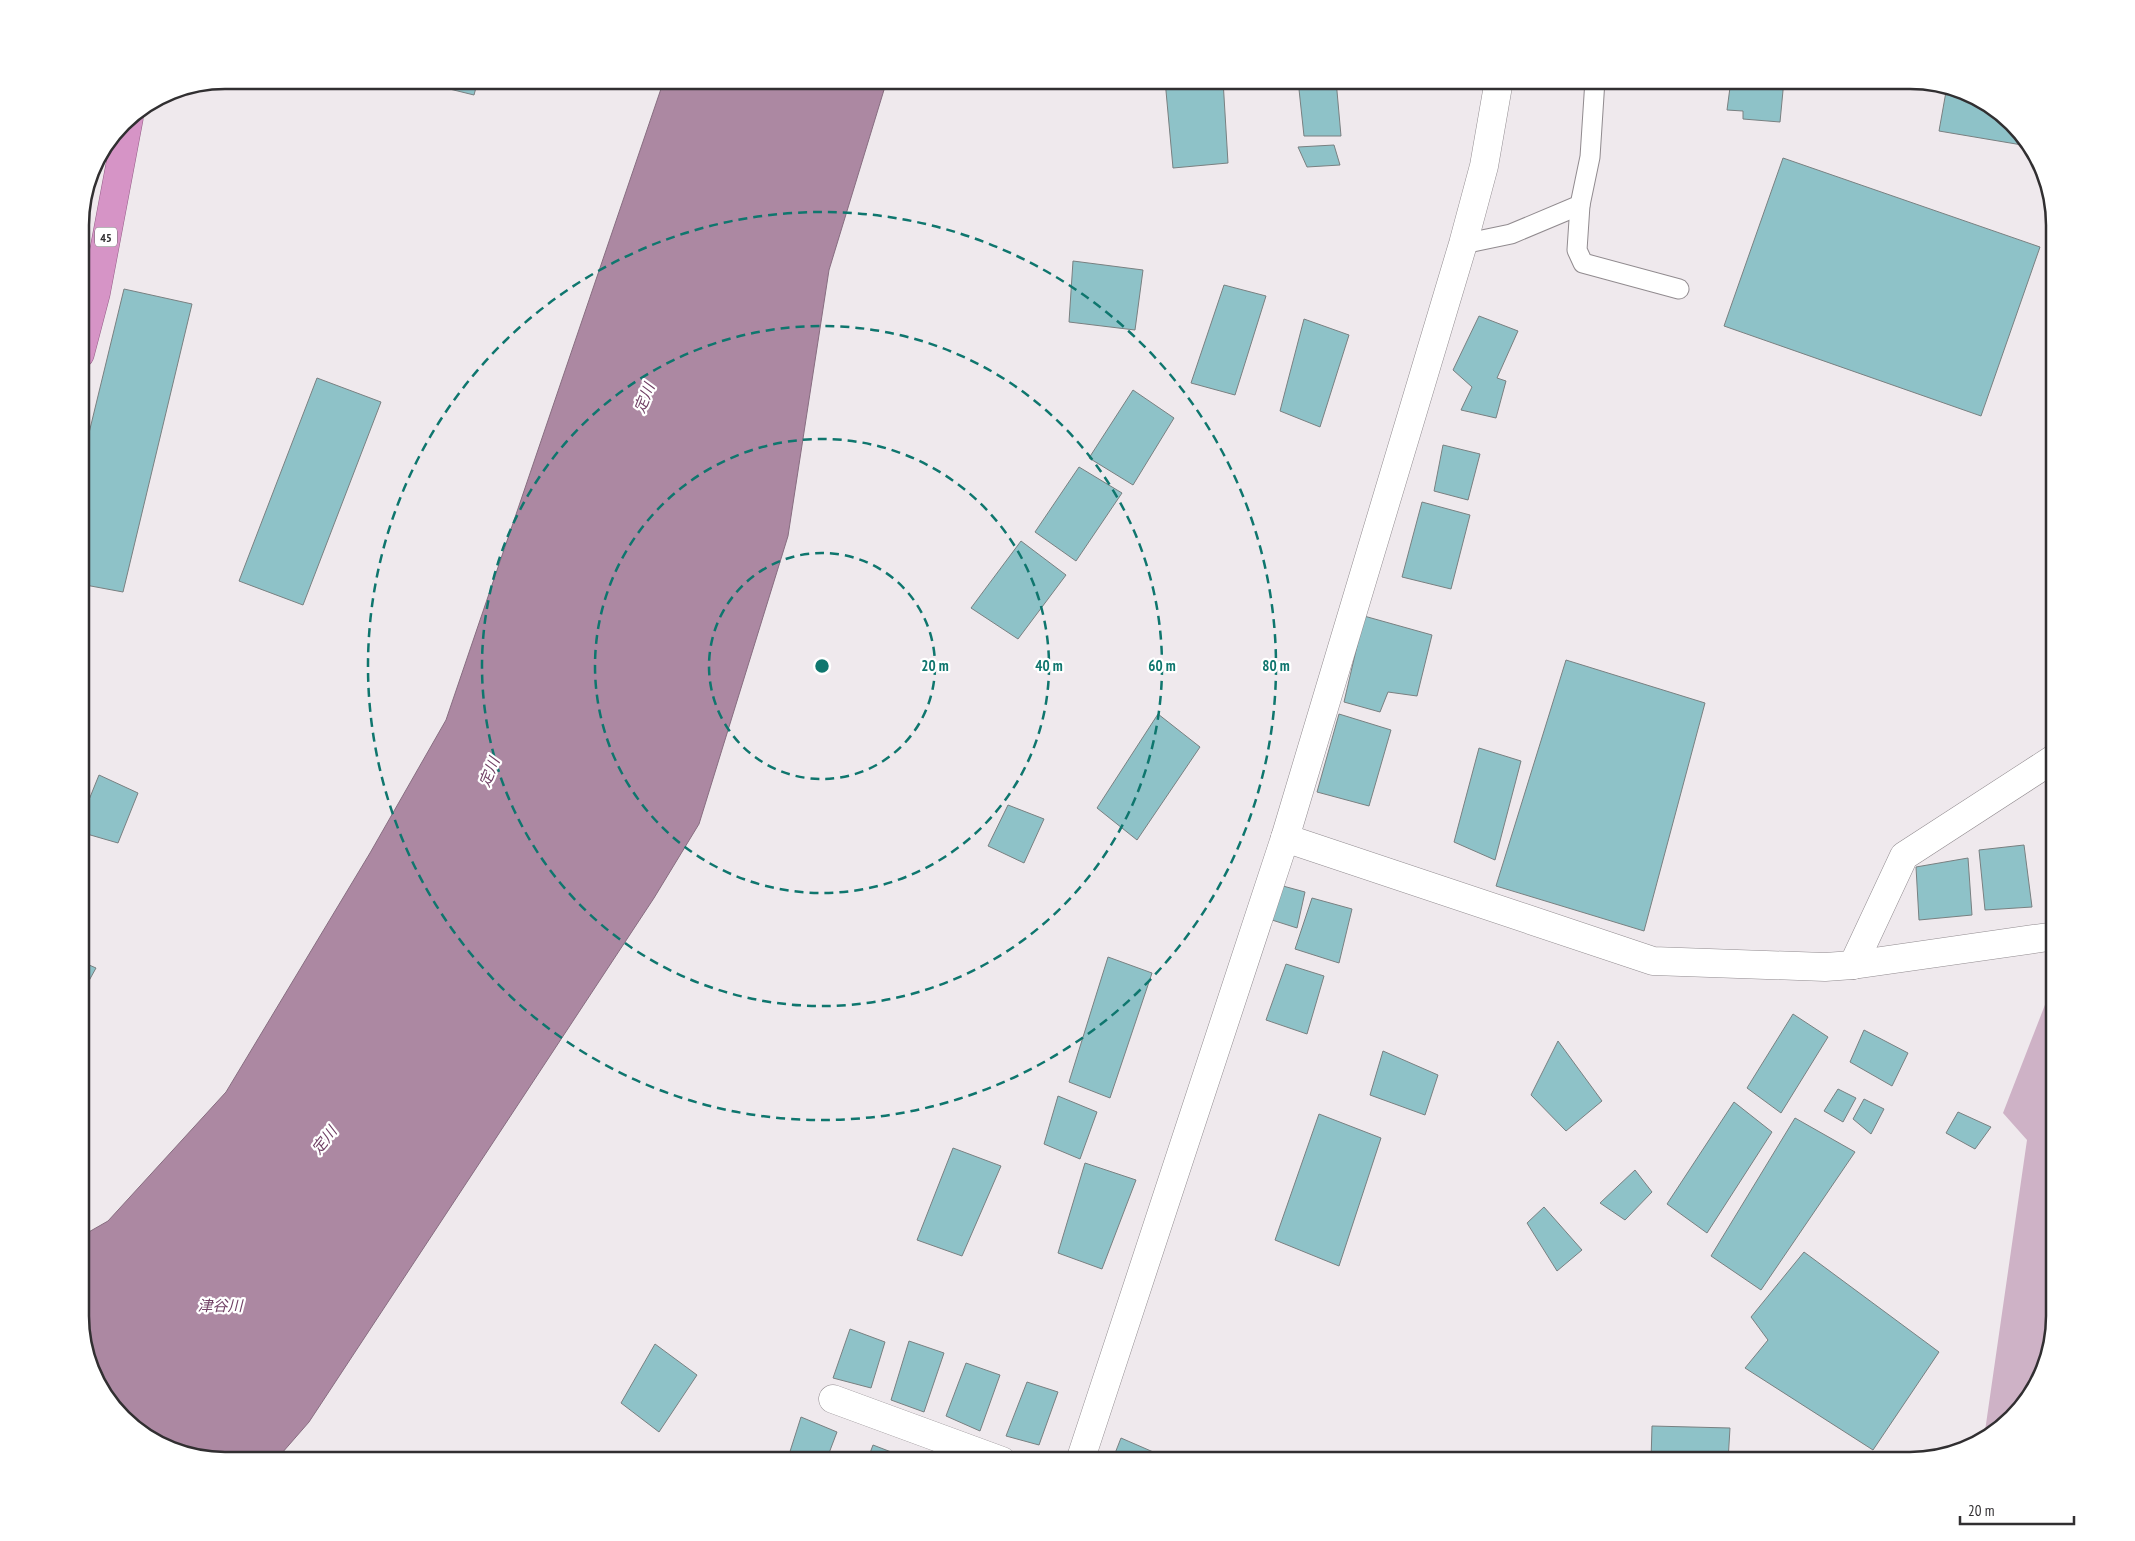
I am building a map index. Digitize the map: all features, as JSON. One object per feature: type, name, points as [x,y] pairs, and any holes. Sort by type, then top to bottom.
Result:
[{"type":"highway","name":"45","points":[[89,320],[96,294],[126,132]]},
{"type":"street","points":[[1083,1452],[1285,838],[1464,244],[1484,166],[1497,89]]},
{"type":"street","points":[[1853,964],[1904,856],[2046,764]]},
{"type":"street","points":[[1285,838],[1653,961],[1825,966],[1853,964],[2046,937]]},
{"type":"street","points":[[833,1399],[977,1452]]},
{"type":"lane","points":[[1594,89],[1590,157],[1580,206],[1577,250],[1583,263],[1680,289]]},
{"type":"lane","points":[[1464,244],[1511,234],[1580,206]]},
{"type":"shaded area","points":[[2046,1002],[2045,1334],[2039,1360],[2028,1384],[2006,1412],[1985,1429],[2027,1140],[2003,1113]]},
{"type":"water","name":"津谷川","points":[[661,89],[884,89],[829,270],[788,536],[699,824],[654,898],[309,1422],[283,1452],[207,1451],[181,1445],[157,1434],[129,1412],[112,1392],[99,1368],[91,1343],[89,1325],[89,1232],[108,1221],[226,1092],[370,853],[446,720]]},
{"type":"building","points":[[450,89],[476,89],[474,95]]},
{"type":"building","points":[[1166,89],[1224,89],[1228,163],[1173,168]]},
{"type":"building","points":[[1299,89],[1337,89],[1341,136],[1304,136]]},
{"type":"building","points":[[1730,89],[1783,89],[1780,122],[1743,119],[1743,111],[1727,110]]},
{"type":"building","points":[[1946,94],[1962,99],[1993,117],[2020,145],[1939,131]]},
{"type":"building","points":[[1334,145],[1340,165],[1307,167],[1298,147]]},
{"type":"building","points":[[1783,158],[2040,247],[1981,416],[1724,326]]},
{"type":"building","points":[[1073,261],[1143,270],[1135,330],[1069,322]]},
{"type":"building","points":[[1224,285],[1266,296],[1235,395],[1191,383]]},
{"type":"building","points":[[124,289],[192,304],[123,592],[89,586],[89,433]]},
{"type":"building","points":[[1479,316],[1518,331],[1497,378],[1506,381],[1496,418],[1461,410],[1472,387],[1453,370]]},
{"type":"building","points":[[1304,319],[1349,335],[1320,427],[1280,411]]},
{"type":"building","points":[[317,378],[381,402],[303,605],[239,581]]},
{"type":"building","points":[[1133,390],[1174,418],[1133,485],[1089,458]]},
{"type":"building","points":[[1443,445],[1480,454],[1468,500],[1434,491]]},
{"type":"building","points":[[1079,467],[1122,493],[1076,561],[1035,532]]},
{"type":"building","points":[[1422,502],[1470,515],[1451,589],[1402,577]]},
{"type":"building","points":[[1021,541],[1066,575],[1018,639],[971,608]]},
{"type":"building","points":[[1364,616],[1432,635],[1417,696],[1388,692],[1380,712],[1344,702]]},
{"type":"building","points":[[1566,660],[1705,703],[1644,931],[1496,886]]},
{"type":"building","points":[[1158,714],[1200,747],[1137,840],[1097,808]]},
{"type":"building","points":[[1339,714],[1391,730],[1369,806],[1317,792]]},
{"type":"building","points":[[1479,748],[1521,761],[1495,860],[1454,842]]},
{"type":"building","points":[[99,775],[138,793],[118,843],[89,835],[89,800]]},
{"type":"building","points":[[1008,805],[1044,819],[1024,863],[988,846]]},
{"type":"building","points":[[2024,845],[2032,907],[1985,910],[1979,850]]},
{"type":"building","points":[[1968,858],[1972,915],[1919,920],[1916,867]]},
{"type":"building","points":[[1283,886],[1305,892],[1297,928],[1272,920]]},
{"type":"building","points":[[1312,898],[1352,909],[1339,963],[1295,949]]},
{"type":"building","points":[[1108,957],[1152,973],[1110,1098],[1069,1082]]},
{"type":"building","points":[[1286,964],[1324,976],[1307,1034],[1266,1020]]},
{"type":"building","points":[[89,965],[96,968],[89,981]]},
{"type":"building","points":[[1793,1014],[1828,1037],[1781,1113],[1747,1088]]},
{"type":"building","points":[[1864,1030],[1908,1053],[1892,1086],[1850,1062]]},
{"type":"building","points":[[1558,1041],[1602,1101],[1566,1131],[1531,1095]]},
{"type":"building","points":[[1383,1051],[1438,1075],[1425,1115],[1370,1095]]},
{"type":"building","points":[[1838,1089],[1856,1098],[1843,1122],[1824,1111]]},
{"type":"building","points":[[1058,1096],[1097,1112],[1080,1159],[1044,1144]]},
{"type":"building","points":[[1864,1099],[1884,1109],[1871,1134],[1853,1119]]},
{"type":"building","points":[[1734,1102],[1772,1132],[1707,1233],[1667,1204]]},
{"type":"building","points":[[1958,1112],[1991,1127],[1975,1149],[1946,1133]]},
{"type":"building","points":[[1319,1114],[1381,1138],[1339,1266],[1275,1240]]},
{"type":"building","points":[[1795,1118],[1855,1152],[1761,1290],[1711,1256]]},
{"type":"building","points":[[953,1148],[1001,1166],[962,1256],[917,1240]]},
{"type":"building","points":[[1085,1163],[1136,1180],[1102,1269],[1058,1253]]},
{"type":"building","points":[[1635,1170],[1652,1192],[1625,1220],[1600,1203]]},
{"type":"building","points":[[1544,1207],[1582,1250],[1557,1271],[1527,1223]]},
{"type":"building","points":[[1804,1252],[1939,1352],[1873,1450],[1745,1368],[1768,1340],[1751,1317]]},
{"type":"building","points":[[850,1329],[885,1342],[871,1388],[833,1378]]},
{"type":"building","points":[[909,1341],[944,1353],[924,1412],[891,1400]]},
{"type":"building","points":[[655,1344],[697,1375],[659,1432],[621,1403]]},
{"type":"building","points":[[966,1363],[1000,1375],[980,1431],[946,1416]]},
{"type":"building","points":[[1027,1382],[1058,1392],[1039,1445],[1006,1436]]},
{"type":"building","points":[[801,1417],[837,1432],[829,1452],[790,1452]]},
{"type":"building","points":[[1652,1426],[1730,1428],[1729,1452],[1651,1452]]},
{"type":"building","points":[[1121,1438],[1153,1452],[1116,1452]]},
{"type":"building","points":[[873,1445],[891,1452],[870,1452]]},
{"type":"water label","name":"定川","points":[[644,398]]},
{"type":"water label","name":"定川","points":[[489,772]]},
{"type":"water label","name":"定川","points":[[324,1140]]}]
